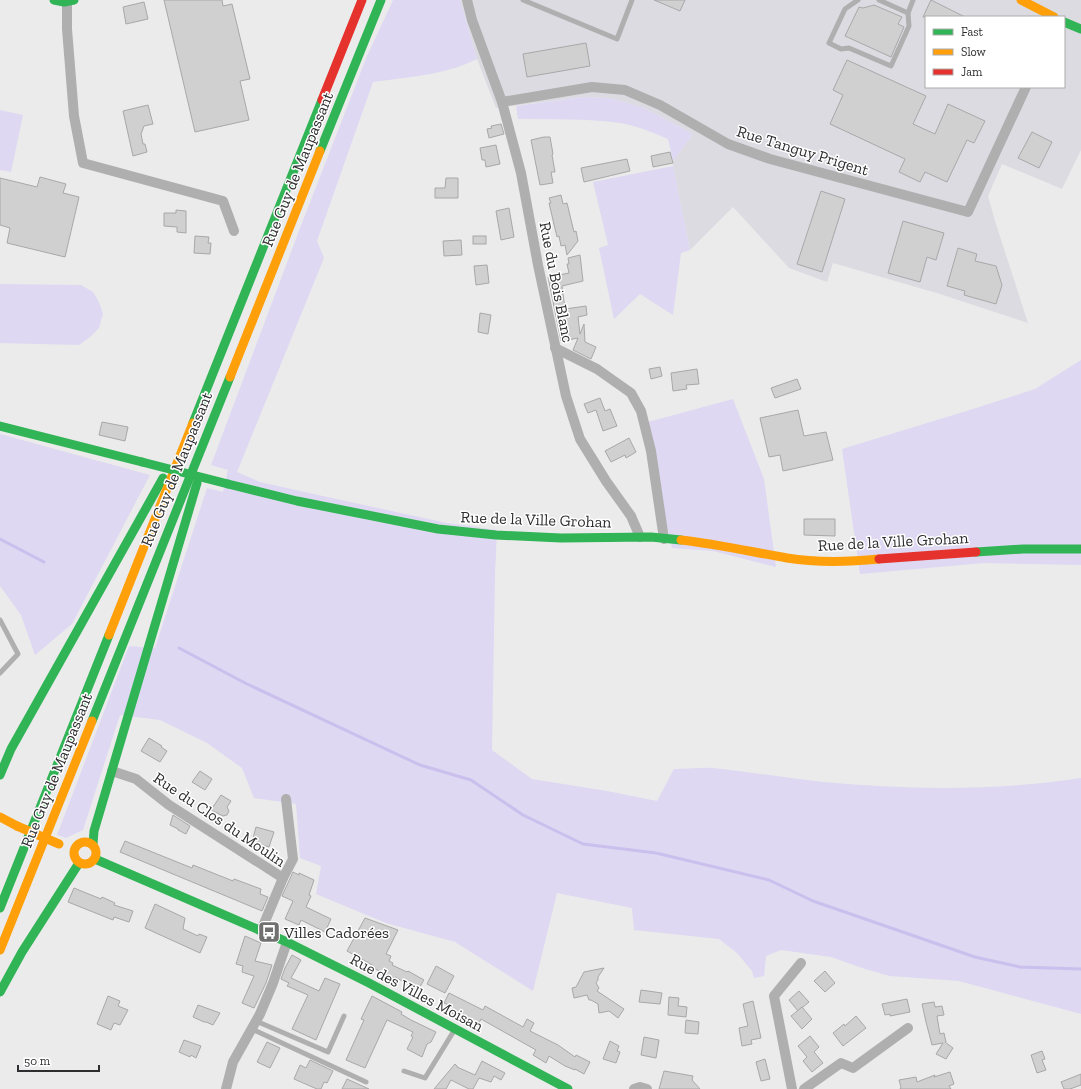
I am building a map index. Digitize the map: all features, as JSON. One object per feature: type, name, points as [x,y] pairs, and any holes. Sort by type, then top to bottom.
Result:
[{"type":"main road","points":[[54,0],[61,3],[71,1]]},
{"type":"main road","name":"Rue Guy de Maupassant","points":[[0,908],[362,0]]},
{"type":"main road","name":"Rue Guy de Maupassant","points":[[0,950],[379,4],[385,0]]},
{"type":"main road","points":[[1021,0],[1052,16]]},
{"type":"main road","points":[[1065,22],[1081,28]]},
{"type":"main road","points":[[93,844],[90,842],[82,842],[78,844],[74,850],[75,857],[79,863],[86,865],[96,859],[97,851],[93,844],[94,831],[224,389]]},
{"type":"main road","name":"Rue de la Ville Grohan","points":[[0,426],[297,501],[438,529],[496,535],[561,538],[640,537],[710,543],[788,558],[851,562],[924,555],[1023,549],[1081,549]]},
{"type":"main road","points":[[0,775],[11,749],[192,427]]},
{"type":"main road","points":[[0,817],[17,826],[74,850]]},
{"type":"main road","name":"Rue des Villes Moisan","points":[[96,859],[287,942],[369,983],[568,1089]]},
{"type":"main road","points":[[0,992],[22,952],[79,863]]},
{"type":"street","name":"Rue du Bois Blanc","points":[[467,0],[472,20],[502,102],[521,173],[538,265],[566,396],[580,439],[606,481],[631,516],[640,537]]},
{"type":"street","name":"Rue du Bois Blanc","points":[[472,20],[474,0]]},
{"type":"street","points":[[71,1],[67,29],[71,86],[74,116],[83,163],[223,201],[234,231]]},
{"type":"street","name":"Rue Tanguy Prigent","points":[[502,102],[592,88],[625,90],[660,105],[728,144],[770,160],[968,212],[1024,88]]},
{"type":"street","points":[[555,348],[597,370],[631,393],[641,411],[651,451],[664,539]]},
{"type":"street","name":"Rue du Clos du Moulin","points":[[112,771],[136,779],[169,805],[283,878],[261,931]]},
{"type":"street","points":[[283,878],[293,859],[286,799]]},
{"type":"street","points":[[226,1089],[233,1062],[254,1025],[273,983],[287,942]]},
{"type":"street","points":[[792,1089],[774,996],[801,963]]},
{"type":"street","points":[[804,1089],[841,1063],[853,1068],[908,1028]]},
{"type":"street","points":[[634,1089],[640,1087],[647,1089]]},
{"type":"lane","points":[[523,0],[617,39],[632,0]]},
{"type":"lane","points":[[858,0],[845,9],[829,44],[841,49],[849,48],[891,66],[909,26],[908,13],[913,0]]},
{"type":"lane","points":[[879,0],[908,13]]},
{"type":"lane","points":[[0,620],[18,654],[0,673]]},
{"type":"lane","points":[[254,1025],[328,1052],[344,1016]]},
{"type":"lane","points":[[254,1025],[366,1082]]},
{"type":"lane","points":[[404,1071],[425,1078],[455,1029]]},
{"type":"shaded area","points":[[393,0],[460,0],[477,59],[452,69],[439,72],[373,82],[317,241],[324,258],[237,472],[260,482],[309,493],[447,523],[497,530],[492,750],[532,779],[657,801],[674,769],[713,768],[824,782],[921,788],[1017,785],[1081,778],[1081,1014],[959,981],[890,976],[831,957],[781,950],[766,956],[764,976],[754,978],[752,971],[737,953],[719,939],[634,930],[632,908],[557,893],[533,991],[455,942],[386,923],[316,894],[321,866],[300,858],[296,804],[254,798],[242,768],[207,743],[160,720],[120,715],[83,830],[66,838],[57,835],[129,646],[155,648],[207,488],[223,492],[228,470],[211,465],[300,228],[367,56]]},
{"type":"shaded area","points":[[460,0],[1081,0],[1081,150],[1062,189],[1002,164],[988,196],[1028,323],[940,294],[833,263],[827,282],[789,268],[733,207],[690,250],[673,161],[693,134],[644,108],[610,98],[583,97],[496,108],[477,59]]},
{"type":"shaded area","points":[[583,97],[610,98],[644,108],[693,134],[673,161],[668,139],[632,126],[595,120],[518,119],[516,106]]},
{"type":"shaded area","points":[[0,110],[23,115],[11,172],[0,170]]},
{"type":"shaded area","points":[[673,166],[690,250],[681,253],[673,315],[640,294],[614,319],[599,248],[608,245],[593,182]]},
{"type":"shaded area","points":[[0,284],[81,285],[93,292],[99,302],[103,314],[99,328],[79,345],[0,343]]},
{"type":"shaded area","points":[[1081,360],[1081,565],[984,563],[860,574],[842,449],[1035,389]]},
{"type":"shaded area","points":[[733,399],[764,479],[776,567],[713,551],[672,548],[662,503],[648,422]]},
{"type":"shaded area","points":[[0,434],[150,475],[72,624],[35,655],[21,615],[0,586]]},
{"type":"building","points":[[164,0],[222,0],[223,6],[232,4],[250,79],[240,81],[249,120],[195,132]]},
{"type":"building","points":[[654,0],[685,0],[680,11]]},
{"type":"building","points":[[931,0],[963,16],[925,16],[923,17]]},
{"type":"building","points":[[144,2],[148,19],[126,24],[123,7]]},
{"type":"building","points":[[874,5],[902,17],[898,24],[904,27],[891,57],[845,36],[859,7],[863,8]]},
{"type":"building","points":[[586,43],[590,66],[527,77],[523,54]]},
{"type":"building","points":[[847,60],[926,96],[913,124],[935,134],[948,104],[985,121],[974,143],[967,140],[947,182],[925,172],[920,182],[899,172],[905,159],[830,124],[843,95],[833,90]]},
{"type":"building","points":[[148,105],[153,124],[144,126],[141,134],[143,144],[145,144],[147,152],[133,156],[123,111]]},
{"type":"building","points":[[501,124],[504,134],[489,138],[487,129],[492,128],[491,126]]},
{"type":"building","points":[[1032,132],[1052,142],[1039,168],[1018,158]]},
{"type":"building","points":[[550,137],[555,172],[551,172],[553,183],[540,185],[531,140]]},
{"type":"building","points":[[496,145],[500,164],[486,167],[485,160],[482,160],[480,148]]},
{"type":"building","points":[[670,152],[673,163],[653,167],[651,156]]},
{"type":"building","points":[[627,159],[630,171],[584,182],[581,168]]},
{"type":"building","points":[[40,177],[66,184],[63,193],[79,197],[65,257],[7,243],[10,228],[0,225],[0,178],[37,187]]},
{"type":"building","points":[[446,178],[458,178],[458,198],[435,198],[435,188],[445,188]]},
{"type":"building","points":[[821,191],[845,199],[822,272],[797,264]]},
{"type":"building","points":[[561,195],[563,204],[567,203],[574,232],[576,231],[578,241],[567,255],[565,245],[561,246],[559,236],[557,237],[549,203],[551,203],[549,198]]},
{"type":"building","points":[[509,208],[514,237],[501,240],[496,211]]},
{"type":"building","points":[[176,210],[186,211],[186,233],[177,232],[177,227],[164,226],[164,213],[176,213]]},
{"type":"building","points":[[903,221],[944,233],[936,260],[927,257],[920,282],[888,273]]},
{"type":"building","points":[[195,236],[209,237],[208,243],[211,243],[210,254],[194,253]]},
{"type":"building","points":[[473,236],[486,236],[486,244],[473,244]]},
{"type":"building","points":[[461,240],[462,255],[444,256],[443,241]]},
{"type":"building","points":[[958,248],[977,254],[975,261],[996,266],[1002,285],[996,304],[964,295],[965,291],[947,286]]},
{"type":"building","points":[[580,255],[583,281],[562,286],[565,309],[586,306],[587,315],[578,317],[580,334],[584,324],[585,342],[596,347],[591,359],[573,350],[578,338],[561,341],[548,277],[569,273],[567,264],[569,264],[568,258]]},
{"type":"building","points":[[487,265],[489,283],[476,285],[474,266]]},
{"type":"building","points":[[480,313],[491,315],[488,334],[478,332]]},
{"type":"building","points":[[660,367],[662,376],[651,379],[649,369]]},
{"type":"building","points":[[697,369],[699,384],[686,385],[687,389],[673,391],[671,373]]},
{"type":"building","points":[[797,379],[801,389],[775,398],[771,388]]},
{"type":"building","points":[[600,398],[605,411],[610,409],[617,426],[603,431],[596,410],[588,413],[584,404]]},
{"type":"building","points":[[798,410],[804,436],[826,432],[833,460],[783,471],[780,455],[769,457],[760,418]]},
{"type":"building","points":[[102,422],[128,427],[125,441],[99,435]]},
{"type":"building","points":[[629,438],[636,452],[626,458],[625,455],[611,462],[605,451]]},
{"type":"building","points":[[804,519],[835,519],[835,536],[804,535]]},
{"type":"building","points":[[149,738],[167,751],[160,762],[141,751]]},
{"type":"building","points":[[200,771],[212,779],[205,790],[192,782]]},
{"type":"building","points":[[221,795],[231,801],[227,807],[229,811],[227,815],[223,816],[211,810]]},
{"type":"building","points":[[173,815],[190,826],[186,834],[170,825]]},
{"type":"building","points":[[256,827],[274,832],[269,847],[252,842]]},
{"type":"building","points":[[125,841],[192,868],[193,865],[233,881],[234,879],[261,889],[260,894],[268,897],[262,911],[120,852]]},
{"type":"building","points":[[293,872],[299,875],[299,873],[314,880],[309,895],[311,896],[306,907],[331,919],[325,932],[301,920],[299,925],[285,919],[293,901],[282,896]]},
{"type":"building","points":[[74,888],[101,899],[102,897],[115,903],[114,905],[133,911],[129,922],[114,917],[113,920],[68,902]]},
{"type":"building","points":[[155,904],[185,918],[183,929],[198,936],[199,934],[207,937],[200,953],[145,928]]},
{"type":"building","points":[[365,918],[398,930],[386,954],[391,956],[389,961],[393,963],[392,965],[407,972],[408,971],[424,980],[418,990],[395,977],[394,978],[373,968],[374,966],[347,951]]},
{"type":"building","points":[[245,936],[261,943],[255,961],[272,965],[266,983],[254,1008],[242,1003],[254,976],[242,972],[243,966],[236,964]]},
{"type":"building","points":[[292,955],[301,960],[291,978],[319,991],[325,978],[340,984],[316,1040],[292,1029],[308,995],[287,986],[289,983],[281,979]]},
{"type":"building","points":[[436,966],[454,976],[445,993],[427,984]]},
{"type":"building","points":[[604,968],[596,983],[599,988],[597,991],[624,1009],[618,1018],[609,1011],[599,1013],[598,1004],[589,1000],[587,995],[574,998],[572,988],[576,987],[584,972]]},
{"type":"building","points":[[825,971],[835,983],[825,992],[814,981]]},
{"type":"building","points":[[641,990],[662,993],[660,1004],[639,1002]]},
{"type":"building","points":[[799,991],[809,1002],[798,1011],[789,1000]]},
{"type":"building","points":[[449,993],[483,1010],[485,1006],[523,1027],[527,1019],[534,1023],[530,1031],[558,1045],[575,1057],[576,1055],[590,1062],[584,1074],[565,1066],[549,1056],[546,1063],[533,1055],[536,1050],[481,1019],[479,1023],[465,1016],[463,1019],[446,1010],[445,1008],[447,1004],[444,1003]]},
{"type":"building","points":[[108,996],[120,1001],[118,1006],[128,1010],[120,1025],[114,1023],[111,1030],[97,1024]]},
{"type":"building","points":[[372,996],[402,1012],[401,1014],[411,1020],[436,1032],[431,1042],[427,1044],[422,1057],[407,1049],[413,1037],[411,1036],[413,1032],[387,1020],[365,1068],[346,1060],[364,1020],[361,1019]]},
{"type":"building","points":[[669,997],[679,998],[678,1006],[687,1007],[686,1017],[668,1015]]},
{"type":"building","points":[[907,999],[910,1012],[890,1016],[890,1014],[885,1015],[882,1004]]},
{"type":"building","points":[[753,1001],[761,1038],[751,1040],[752,1044],[742,1046],[739,1028],[748,1026],[743,1004]]},
{"type":"building","points":[[934,1002],[935,1007],[942,1006],[944,1015],[937,1016],[940,1034],[944,1033],[945,1042],[953,1048],[946,1059],[936,1054],[943,1043],[932,1045],[922,1004]]},
{"type":"building","points":[[198,1005],[220,1013],[213,1025],[193,1017]]},
{"type":"building","points":[[802,1007],[812,1019],[802,1029],[791,1016]]},
{"type":"building","points":[[856,1016],[866,1028],[843,1046],[833,1033],[844,1024],[845,1026]]},
{"type":"building","points":[[686,1020],[699,1022],[698,1034],[685,1033]]},
{"type":"building","points":[[810,1036],[819,1047],[814,1052],[823,1063],[812,1072],[803,1061],[807,1057],[798,1046]]},
{"type":"building","points":[[644,1037],[659,1040],[656,1058],[641,1055]]},
{"type":"building","points":[[184,1040],[201,1046],[196,1058],[179,1052]]},
{"type":"building","points":[[610,1041],[619,1046],[617,1051],[620,1052],[616,1063],[603,1059]]},
{"type":"building","points":[[267,1042],[280,1048],[270,1068],[257,1062]]},
{"type":"building","points":[[1042,1051],[1045,1059],[1042,1060],[1046,1070],[1037,1073],[1031,1055]]},
{"type":"building","points":[[765,1059],[770,1079],[761,1081],[756,1062]]},
{"type":"building","points":[[310,1060],[333,1071],[327,1083],[324,1082],[321,1089],[317,1089],[294,1079],[300,1065],[306,1068]]},
{"type":"building","points":[[482,1061],[505,1073],[501,1080],[494,1076],[491,1082],[479,1078],[473,1089],[469,1089],[451,1080],[446,1089],[434,1089],[455,1064],[457,1067],[475,1075]]},
{"type":"building","points":[[664,1071],[693,1076],[692,1080],[700,1089],[659,1089]]},
{"type":"building","points":[[950,1072],[954,1084],[949,1086],[951,1089],[900,1089],[901,1087],[899,1080],[916,1077],[917,1082],[935,1075],[934,1077]]},
{"type":"building","points":[[1081,1074],[1081,1085],[1070,1089],[1064,1089],[1061,1082]]},
{"type":"building","points":[[347,1079],[369,1089],[342,1089]]},
{"type":"waterway","points":[[0,539],[44,562]]},
{"type":"waterway","points":[[179,648],[247,684],[420,765],[471,780],[523,815],[583,844],[656,853],[769,880],[813,901],[975,957],[1020,967],[1081,969]]},
{"type":"traffic: fast","points":[[54,0],[64,2],[74,0]]},
{"type":"traffic: fast","points":[[320,151],[381,0]]},
{"type":"traffic: fast","points":[[1065,22],[1081,29]]},
{"type":"traffic: fast","points":[[193,423],[322,100]]},
{"type":"traffic: fast","points":[[92,721],[230,377]]},
{"type":"traffic: fast","points":[[0,426],[142,462]]},
{"type":"traffic: fast","points":[[142,462],[228,484]]},
{"type":"traffic: fast","points":[[0,775],[11,749],[163,478]]},
{"type":"traffic: fast","points":[[93,844],[94,831],[197,483]]},
{"type":"traffic: fast","points":[[228,484],[297,501],[438,529],[496,535],[561,538],[651,537],[681,540]]},
{"type":"traffic: fast","points":[[976,552],[1023,549],[1081,549]]},
{"type":"traffic: fast","points":[[0,908],[109,635]]},
{"type":"traffic: fast","points":[[95,859],[287,942],[369,983],[568,1089]]},
{"type":"traffic: fast","points":[[0,992],[22,952],[79,863]]},
{"type":"traffic: slow","points":[[1021,0],[1052,16]]},
{"type":"traffic: slow","points":[[230,377],[320,151]]},
{"type":"traffic: slow","points":[[109,635],[193,423]]},
{"type":"traffic: slow","points":[[681,540],[799,560],[833,562],[879,559]]},
{"type":"traffic: slow","points":[[0,950],[92,721]]},
{"type":"traffic: slow","points":[[0,817],[17,826]]},
{"type":"traffic: slow","points":[[17,826],[59,844]]},
{"type":"traffic: slow","points":[[81,842],[89,842],[96,849],[96,853],[96,857],[89,864],[81,864],[74,857],[74,849],[81,842]]},
{"type":"traffic: jam","points":[[322,100],[362,0]]},
{"type":"traffic: jam","points":[[879,559],[976,552]]},
{"type":"place","name":"Villes Cadorées","points":[[269,932]]}]
